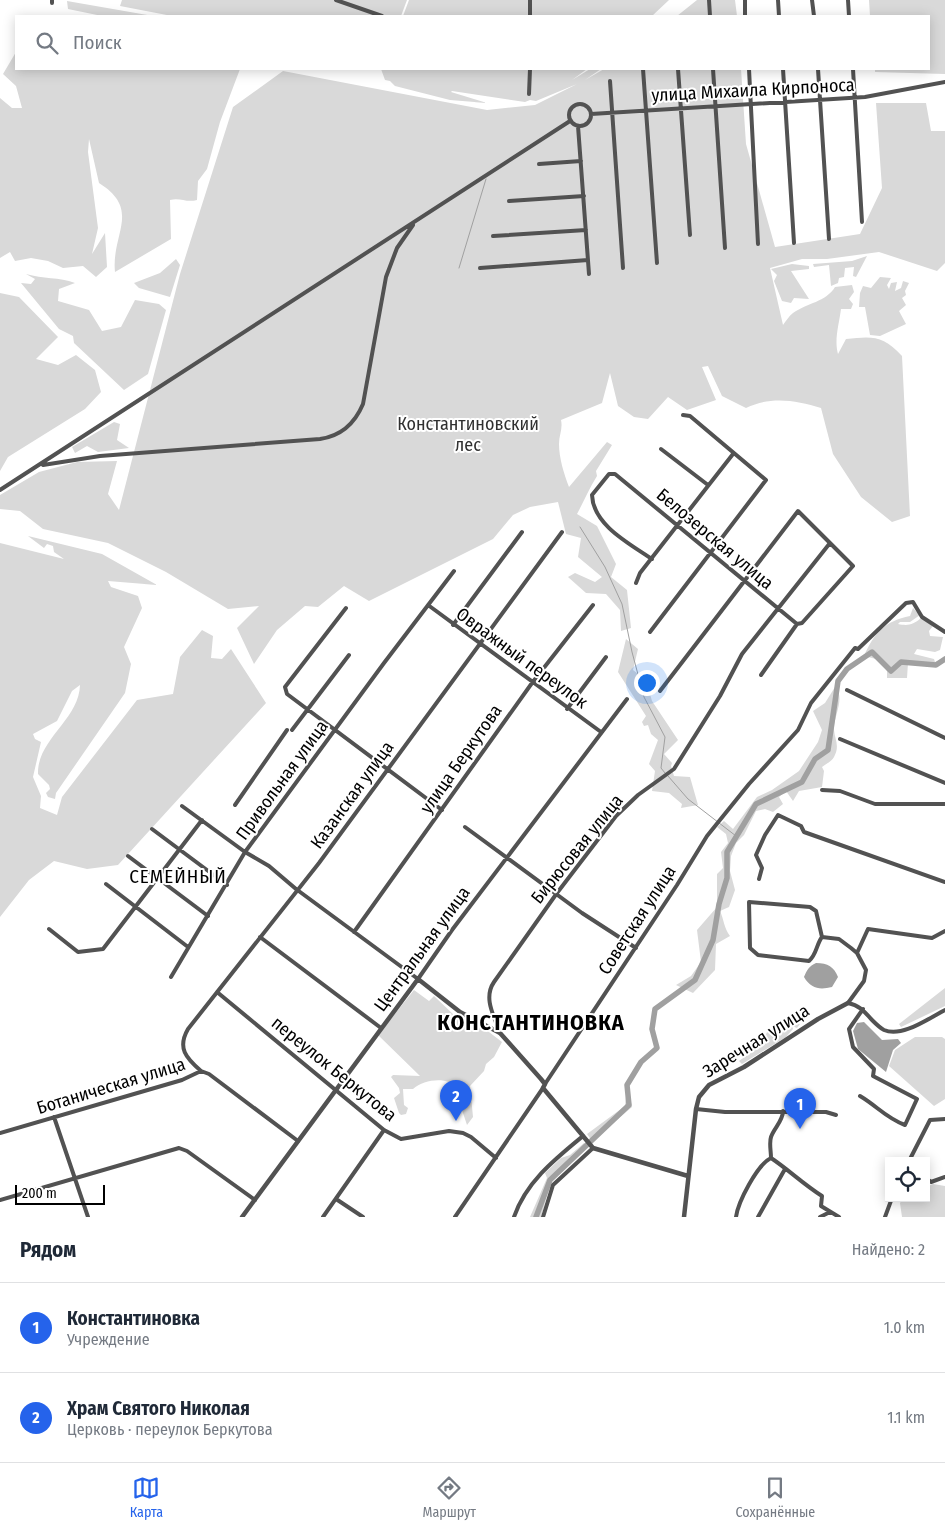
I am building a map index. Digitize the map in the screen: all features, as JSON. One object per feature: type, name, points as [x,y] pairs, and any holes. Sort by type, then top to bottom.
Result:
[{"type":"street","points":[[336,0],[379,15]]},
{"type":"street","points":[[530,0],[530,15]]},
{"type":"street","points":[[709,0],[710,15]]},
{"type":"street","points":[[744,0],[746,15]]},
{"type":"street","points":[[778,0],[779,15]]},
{"type":"street","points":[[812,0],[814,15]]},
{"type":"street","points":[[848,0],[849,15]]},
{"type":"street","points":[[529,94],[530,70]]},
{"type":"street","points":[[643,70],[657,263]]},
{"type":"street","points":[[678,70],[690,235]]},
{"type":"street","points":[[713,70],[725,248]]},
{"type":"street","points":[[749,70],[758,244]]},
{"type":"street","points":[[784,70],[794,243]]},
{"type":"street","points":[[818,70],[829,239]]},
{"type":"street","points":[[853,70],[862,222]]},
{"type":"street","points":[[610,81],[623,268]]},
{"type":"street","name":"улица Михаила Кирпоноса","points":[[591,114],[854,98],[874,96],[929,83],[945,82]]},
{"type":"street","points":[[576,105],[585,105],[591,114],[587,124],[578,126],[570,121],[569,112],[576,105]]},
{"type":"street","points":[[0,490],[570,121]]},
{"type":"street","points":[[578,126],[589,274]]},
{"type":"street","points":[[539,164],[581,161]]},
{"type":"street","points":[[509,201],[584,196]]},
{"type":"street","points":[[38,466],[100,456],[320,439],[331,437],[343,431],[359,413],[363,404],[386,277],[391,261],[415,222]]},
{"type":"street","points":[[493,236],[586,230]]},
{"type":"street","points":[[480,268],[588,260]]},
{"type":"street","points":[[650,632],[766,480],[690,416],[683,416]]},
{"type":"street","points":[[662,449],[708,485]]},
{"type":"street","points":[[636,583],[640,574],[733,454]]},
{"type":"street","name":"Белозерская улица","points":[[652,559],[612,530],[592,506],[592,496],[609,474],[614,474],[797,624]]},
{"type":"street","points":[[660,691],[798,511],[853,566],[802,623],[797,624],[761,675]]},
{"type":"street","points":[[453,624],[522,532]]},
{"type":"street","name":"Казанская улица","points":[[201,1072],[184,1056],[182,1049],[188,1028],[296,889],[319,863],[562,532]]},
{"type":"street","name":"Бирюсовая улица","points":[[500,1033],[489,1002],[489,990],[557,893],[616,816],[638,795],[674,769],[720,696],[742,654],[830,543]]},
{"type":"street","name":"Привольная улица","points":[[454,571],[245,852],[269,866],[296,889],[460,1012],[500,1033]]},
{"type":"street","name":"Советская улица","points":[[455,1217],[636,948],[707,836],[748,784],[798,730],[812,703],[855,648],[858,650],[906,603],[913,602],[922,618],[945,632]]},
{"type":"street","name":"Овражный переулок","points":[[428,605],[567,709],[601,732]]},
{"type":"street","name":"улица Беркутова","points":[[354,932],[532,683],[593,605]]},
{"type":"street","points":[[346,608],[284,688],[287,694],[442,810]]},
{"type":"street","points":[[292,730],[349,655]]},
{"type":"street","points":[[567,709],[606,658]]},
{"type":"street","points":[[848,690],[945,738]]},
{"type":"street","name":"Центральная улица","points":[[242,1217],[452,930],[626,699]]},
{"type":"street","points":[[235,805],[287,730]]},
{"type":"street","points":[[840,739],[945,783]]},
{"type":"street","points":[[822,790],[840,791],[875,804],[945,804]]},
{"type":"street","points":[[171,978],[245,852],[182,806]]},
{"type":"street","points":[[759,879],[762,868],[756,855],[765,835],[778,815],[801,826],[804,832],[945,882]]},
{"type":"street","points":[[50,929],[78,952],[103,949],[202,820]]},
{"type":"street","points":[[465,827],[636,948]]},
{"type":"street","points":[[152,829],[227,884]]},
{"type":"street","points":[[128,856],[208,916]]},
{"type":"street","points":[[106,884],[188,947]]},
{"type":"street","points":[[749,902],[810,907],[817,915],[822,937],[818,943],[815,955],[809,961],[758,955],[750,948],[749,902]]},
{"type":"street","points":[[857,953],[868,929],[932,938],[945,931]]},
{"type":"street","points":[[260,937],[381,1028]]},
{"type":"street","points":[[822,937],[839,939],[857,953],[866,970],[864,981],[848,1003],[856,1004],[863,1009],[883,1030],[894,1032],[906,1030],[945,1010]]},
{"type":"street","name":"переулок Беркутова","points":[[217,992],[384,1130],[401,1139],[449,1131],[462,1133],[471,1137],[496,1158]]},
{"type":"street","name":"Заречная улица","points":[[684,1217],[699,1096],[709,1085],[744,1067],[816,1020],[848,1003]]},
{"type":"street","points":[[860,1096],[872,1104],[877,1111],[906,1125],[918,1099],[873,1076],[874,1069],[854,1047],[849,1028],[863,1009]]},
{"type":"street","points":[[500,1033],[593,1148],[688,1176]]},
{"type":"street","name":"Ботаническая улица","points":[[0,1133],[182,1080],[201,1072],[209,1074],[298,1141]]},
{"type":"street","points":[[696,1109],[725,1112],[826,1112],[836,1115]]},
{"type":"street","points":[[771,1158],[771,1138],[777,1122],[783,1117],[784,1111]]},
{"type":"street","points":[[54,1117],[77,1179],[88,1217]]},
{"type":"street","points":[[912,1157],[930,1120],[945,1119]]},
{"type":"street","points":[[323,1217],[384,1130]]},
{"type":"street","points":[[514,1217],[530,1183],[583,1136]]},
{"type":"street","points":[[0,1200],[179,1148],[187,1151],[255,1200]]},
{"type":"street","points":[[543,1217],[553,1185],[593,1148]]},
{"type":"street","points":[[771,1158],[785,1169],[792,1171],[801,1182],[822,1196],[821,1206],[839,1217]]},
{"type":"street","points":[[736,1217],[743,1199],[762,1164],[771,1158]]},
{"type":"street","points":[[758,1217],[785,1169]]},
{"type":"street","points":[[930,1181],[932,1182],[945,1177]]},
{"type":"street","points":[[336,1199],[363,1217]]},
{"type":"street","points":[[886,1217],[891,1202]]},
{"type":"street","points":[[820,1217],[830,1212]]},
{"type":"green space","points":[[122,0],[407,0],[401,15],[167,15],[120,6]]},
{"type":"green space","points":[[409,0],[669,0],[653,15],[403,15]]},
{"type":"green space","points":[[697,0],[735,0],[737,15],[678,15]]},
{"type":"green space","points":[[869,0],[945,0],[945,74],[875,72],[875,70],[930,70],[930,15],[870,15]]},
{"type":"green space","points":[[67,1],[147,15],[97,15],[68,9]]},
{"type":"green space","points":[[15,54],[15,70],[240,70],[220,122],[207,169],[198,181],[197,200],[170,200],[171,239],[115,272],[115,258],[122,223],[122,213],[119,203],[112,193],[99,183],[89,139],[88,152],[98,228],[92,254],[105,233],[107,267],[96,277],[83,266],[63,268],[48,261],[31,258],[15,261],[10,252],[0,258],[0,98],[12,108],[22,108],[16,86],[3,74]]},
{"type":"green space","name":"Константиновский лес","points":[[381,70],[586,70],[572,80],[588,70],[600,70],[585,80],[602,70],[741,70],[746,144],[775,247],[860,234],[882,188],[876,103],[926,103],[931,131],[945,131],[945,263],[937,271],[879,252],[827,259],[802,259],[770,268],[783,325],[793,313],[827,296],[835,287],[852,285],[854,292],[849,299],[853,304],[851,309],[841,309],[837,337],[838,354],[846,339],[863,337],[877,338],[889,344],[902,356],[910,516],[892,522],[861,497],[833,454],[821,408],[793,401],[774,401],[755,404],[746,408],[722,396],[708,366],[702,367],[716,400],[687,410],[668,397],[648,419],[634,417],[618,406],[610,373],[602,403],[561,420],[559,449],[569,487],[607,442],[612,445],[596,471],[597,476],[577,514],[597,526],[616,564],[611,577],[627,590],[631,628],[621,631],[620,610],[606,594],[586,593],[568,577],[575,573],[595,582],[602,577],[578,557],[581,538],[566,534],[558,502],[530,507],[513,515],[493,539],[369,601],[344,586],[318,607],[305,606],[277,630],[254,664],[237,628],[259,606],[228,609],[166,572],[108,543],[43,529],[20,511],[0,509],[0,495],[39,472],[77,462],[117,461],[108,494],[119,510],[180,274],[233,107],[283,71],[487,110],[535,105],[577,84],[536,101],[530,100],[525,102],[451,92],[487,103],[450,100],[395,86],[390,81],[385,80]]},
{"type":"green space","points":[[867,256],[856,277],[853,276],[854,267],[845,268],[844,277],[839,278],[838,283],[831,286],[829,265],[814,267],[813,264],[852,261]]},
{"type":"green space","points":[[176,259],[180,265],[170,297],[139,288],[134,283],[160,273]]},
{"type":"green space","points":[[792,264],[809,266],[809,269],[791,271],[809,299],[794,298],[791,303],[782,301],[774,281],[777,275],[771,269]]},
{"type":"green space","points":[[26,274],[75,283],[59,289],[58,301],[89,310],[102,331],[121,327],[135,300],[159,304],[166,310],[148,374],[124,390],[74,343],[73,336],[59,329],[21,283],[31,284],[35,279]]},
{"type":"green space","points":[[880,277],[891,278],[887,285],[889,289],[891,283],[897,282],[895,291],[901,288],[903,281],[909,283],[905,291],[906,295],[902,298],[906,305],[899,311],[906,324],[880,336],[870,335],[865,307],[859,307],[860,293],[863,286],[871,288]]},
{"type":"green space","points":[[0,293],[19,297],[58,337],[36,359],[58,365],[76,355],[95,370],[101,392],[85,409],[8,457],[0,471]]},
{"type":"green space","points":[[114,422],[120,424],[117,440],[129,448],[98,452],[87,446],[75,453],[72,447]]},
{"type":"green space","points":[[28,536],[102,554],[157,585],[108,581],[111,587],[138,596],[142,608],[124,647],[131,664],[125,693],[56,793],[55,799],[48,797],[46,793],[50,789],[49,785],[38,774],[39,762],[44,750],[73,709],[80,685],[72,691],[57,721],[33,734],[35,739],[41,742],[33,777],[41,796],[40,808],[57,815],[62,797],[137,700],[173,694],[180,657],[202,630],[213,636],[211,658],[222,659],[231,649],[266,703],[118,865],[87,869],[54,861],[29,880],[0,917],[0,543],[64,559],[54,552],[53,546],[47,544],[44,548]]},
{"type":"green space","points":[[913,608],[920,615],[910,622],[900,622],[898,624],[910,624],[921,618],[933,626],[929,631],[930,636],[943,637],[940,650],[935,652],[917,649],[914,654],[934,659],[935,662],[945,657],[945,662],[931,665],[908,663],[907,678],[887,678],[887,671],[880,660],[864,656],[881,629],[894,621],[910,616]]},
{"type":"green space","points":[[626,639],[638,649],[633,670],[646,680],[652,701],[678,740],[664,754],[672,763],[674,776],[690,777],[698,805],[681,808],[682,804],[669,793],[652,791],[655,771],[649,764],[658,740],[651,734],[648,725],[644,726],[642,722],[646,716],[618,672]]},
{"type":"green space","points":[[835,687],[839,697],[834,725],[837,750],[833,758],[822,767],[824,771],[822,787],[799,791],[793,801],[786,791],[779,797],[783,804],[773,812],[765,809],[756,811],[744,835],[736,843],[731,856],[730,871],[735,890],[729,907],[720,911],[730,936],[716,944],[715,970],[693,993],[676,985],[691,976],[701,962],[697,930],[717,907],[717,874],[723,868],[721,852],[728,843],[726,834],[717,827],[724,821],[733,829],[757,797],[772,790],[799,771],[818,742],[822,730],[813,711],[825,703]]},
{"type":"green space","points":[[945,988],[945,1006],[901,1027],[899,1024]]},
{"type":"green space","points":[[414,990],[429,1001],[434,996],[454,1015],[458,1014],[476,1022],[502,1042],[494,1057],[486,1064],[484,1071],[470,1086],[473,1117],[467,1125],[461,1107],[462,1096],[452,1094],[449,1082],[440,1080],[421,1084],[413,1089],[403,1089],[404,1105],[408,1108],[406,1114],[401,1115],[399,1113],[394,1098],[400,1093],[399,1088],[391,1077],[393,1075],[420,1076],[378,1035]]},
{"type":"green space","points":[[781,1020],[800,1024],[797,1028],[792,1026],[793,1029],[786,1037],[742,1064],[739,1061],[761,1045],[768,1030]]},
{"type":"green space","points":[[915,1037],[942,1037],[945,1039],[945,1099],[934,1106],[889,1066],[895,1050]]},
{"type":"green space","points":[[627,1085],[632,1107],[592,1141],[587,1134],[625,1106]]},
{"type":"green space","points":[[584,1143],[588,1147],[552,1178],[541,1217],[530,1217],[547,1178],[545,1173],[561,1158],[570,1155]]},
{"type":"green space","points":[[930,1185],[945,1186],[945,1217],[902,1217],[901,1202],[930,1202]]},
{"type":"shaded area","points":[[816,963],[830,966],[835,971],[838,977],[832,987],[816,988],[804,977],[809,968]]},
{"type":"shaded area","points":[[864,1022],[882,1040],[898,1039],[901,1043],[893,1050],[886,1072],[858,1049],[853,1031],[857,1023]]},
{"type":"waterway","points":[[459,268],[486,179]]},
{"type":"waterway","points":[[580,527],[605,567],[622,604],[644,697],[665,737],[661,768],[665,773]]},
{"type":"waterway","points":[[536,1217],[550,1180],[629,1105],[627,1085],[641,1062],[657,1048],[652,1029],[655,1009],[695,980],[713,940],[719,904],[727,878],[727,852],[756,804],[802,782],[815,759],[828,750],[838,681],[847,669],[872,652],[891,671],[901,662],[936,665],[945,659]]},
{"type":"waterway","points":[[668,776],[688,799],[736,836]]},
{"type":"place","name":"Храм Святого Николая","points":[[456,1121]]},
{"type":"place","name":"Константиновка","points":[[800,1129]]},
{"type":"district","name":"СЕМЕЙНЫЙ","points":[[178,876]]},
{"type":"district","name":"КОНСТАНТИНОВКА","points":[[531,1022]]}]
